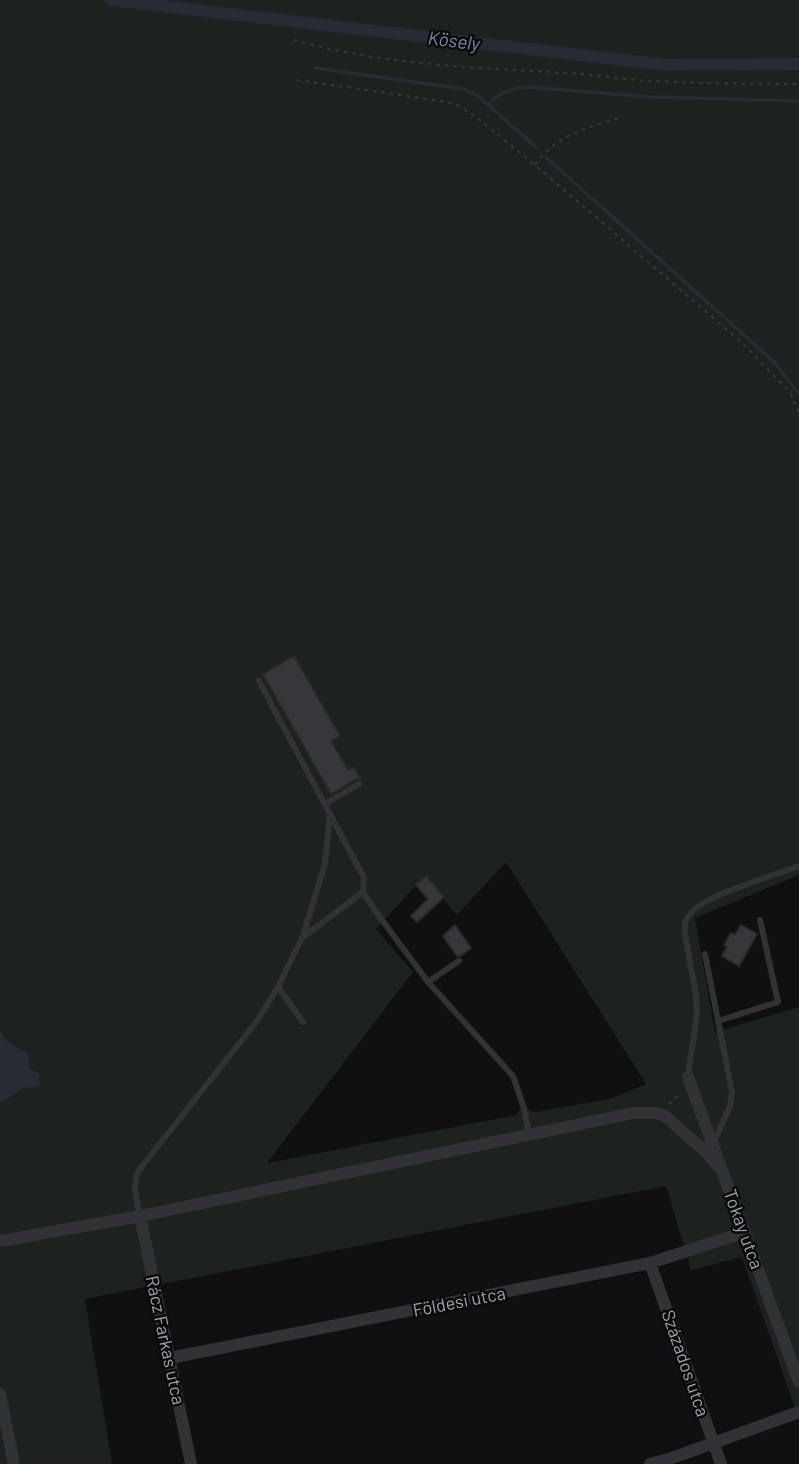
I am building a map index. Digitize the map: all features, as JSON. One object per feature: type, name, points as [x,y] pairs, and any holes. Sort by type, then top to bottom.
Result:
[{"type":"street","name":"Tokay utca","points":[[688,1077],[799,1382]]},
{"type":"street","points":[[0,1241],[140,1216],[634,1113],[648,1112],[665,1116],[707,1153],[722,1171]]},
{"type":"street","name":"Rácz Farkas utca","points":[[140,1216],[191,1464]]},
{"type":"street","name":"Földesi utca","points":[[170,1358],[650,1263],[745,1232]]},
{"type":"street","name":"Százados utca","points":[[650,1263],[721,1464]]},
{"type":"street","points":[[0,1394],[14,1464]]},
{"type":"street","points":[[650,1464],[799,1412]]},
{"type":"lane","points":[[259,681],[364,878],[363,892],[428,982],[513,1076],[517,1082],[529,1135]]},
{"type":"lane","points":[[326,804],[359,784]]},
{"type":"lane","points":[[140,1216],[134,1185],[139,1170],[257,1021],[278,987],[302,938],[325,864],[330,813]]},
{"type":"lane","points":[[688,1077],[697,1015],[684,928],[688,918],[692,912],[714,897],[799,866]]},
{"type":"lane","points":[[302,938],[363,892]]},
{"type":"lane","points":[[718,1021],[778,1002],[760,920]]},
{"type":"lane","points":[[705,954],[733,1099],[713,1144]]},
{"type":"lane","points":[[428,982],[459,961]]},
{"type":"lane","points":[[278,987],[303,1022]]},
{"type":"path","points":[[294,40],[326,49],[391,60],[494,70],[653,81],[799,84]]},
{"type":"path","points":[[297,80],[447,102],[475,116],[740,341],[790,392],[799,413]]},
{"type":"path","points":[[535,165],[548,149],[578,130],[623,117]]},
{"type":"path","points":[[648,1112],[672,1103],[688,1077]]},
{"type":"shaded area","points":[[0,0],[799,0],[799,875],[695,918],[715,1032],[799,1007],[799,1419],[742,1257],[691,1270],[666,1186],[85,1299],[112,1464],[0,1464]],"holes":[[[506,862],[646,1084],[610,1099],[536,1112],[528,1107],[520,1108],[517,1115],[267,1163],[413,972],[376,929],[424,877],[457,915]]]},
{"type":"shaded area","points":[[0,1031],[7,1041],[28,1054],[29,1068],[39,1074],[40,1087],[23,1088],[0,1101]]},
{"type":"building","points":[[294,656],[340,736],[331,741],[348,770],[354,767],[360,779],[331,794],[263,674]]},
{"type":"building","points":[[426,876],[444,897],[417,922],[411,916],[428,899],[416,885]]},
{"type":"building","points":[[455,925],[471,948],[460,956],[457,956],[443,936]]},
{"type":"building","points":[[741,925],[757,934],[739,966],[722,956],[727,947],[724,945],[731,933],[735,935]]},
{"type":"waterway","name":"Kösely","points":[[111,0],[666,65],[799,64]]},
{"type":"waterway","points":[[315,68],[464,89],[478,96],[536,147]]},
{"type":"waterway","points":[[488,105],[506,92],[528,87],[651,97],[799,101]]},
{"type":"waterway","points":[[547,158],[775,363],[799,394]]}]
